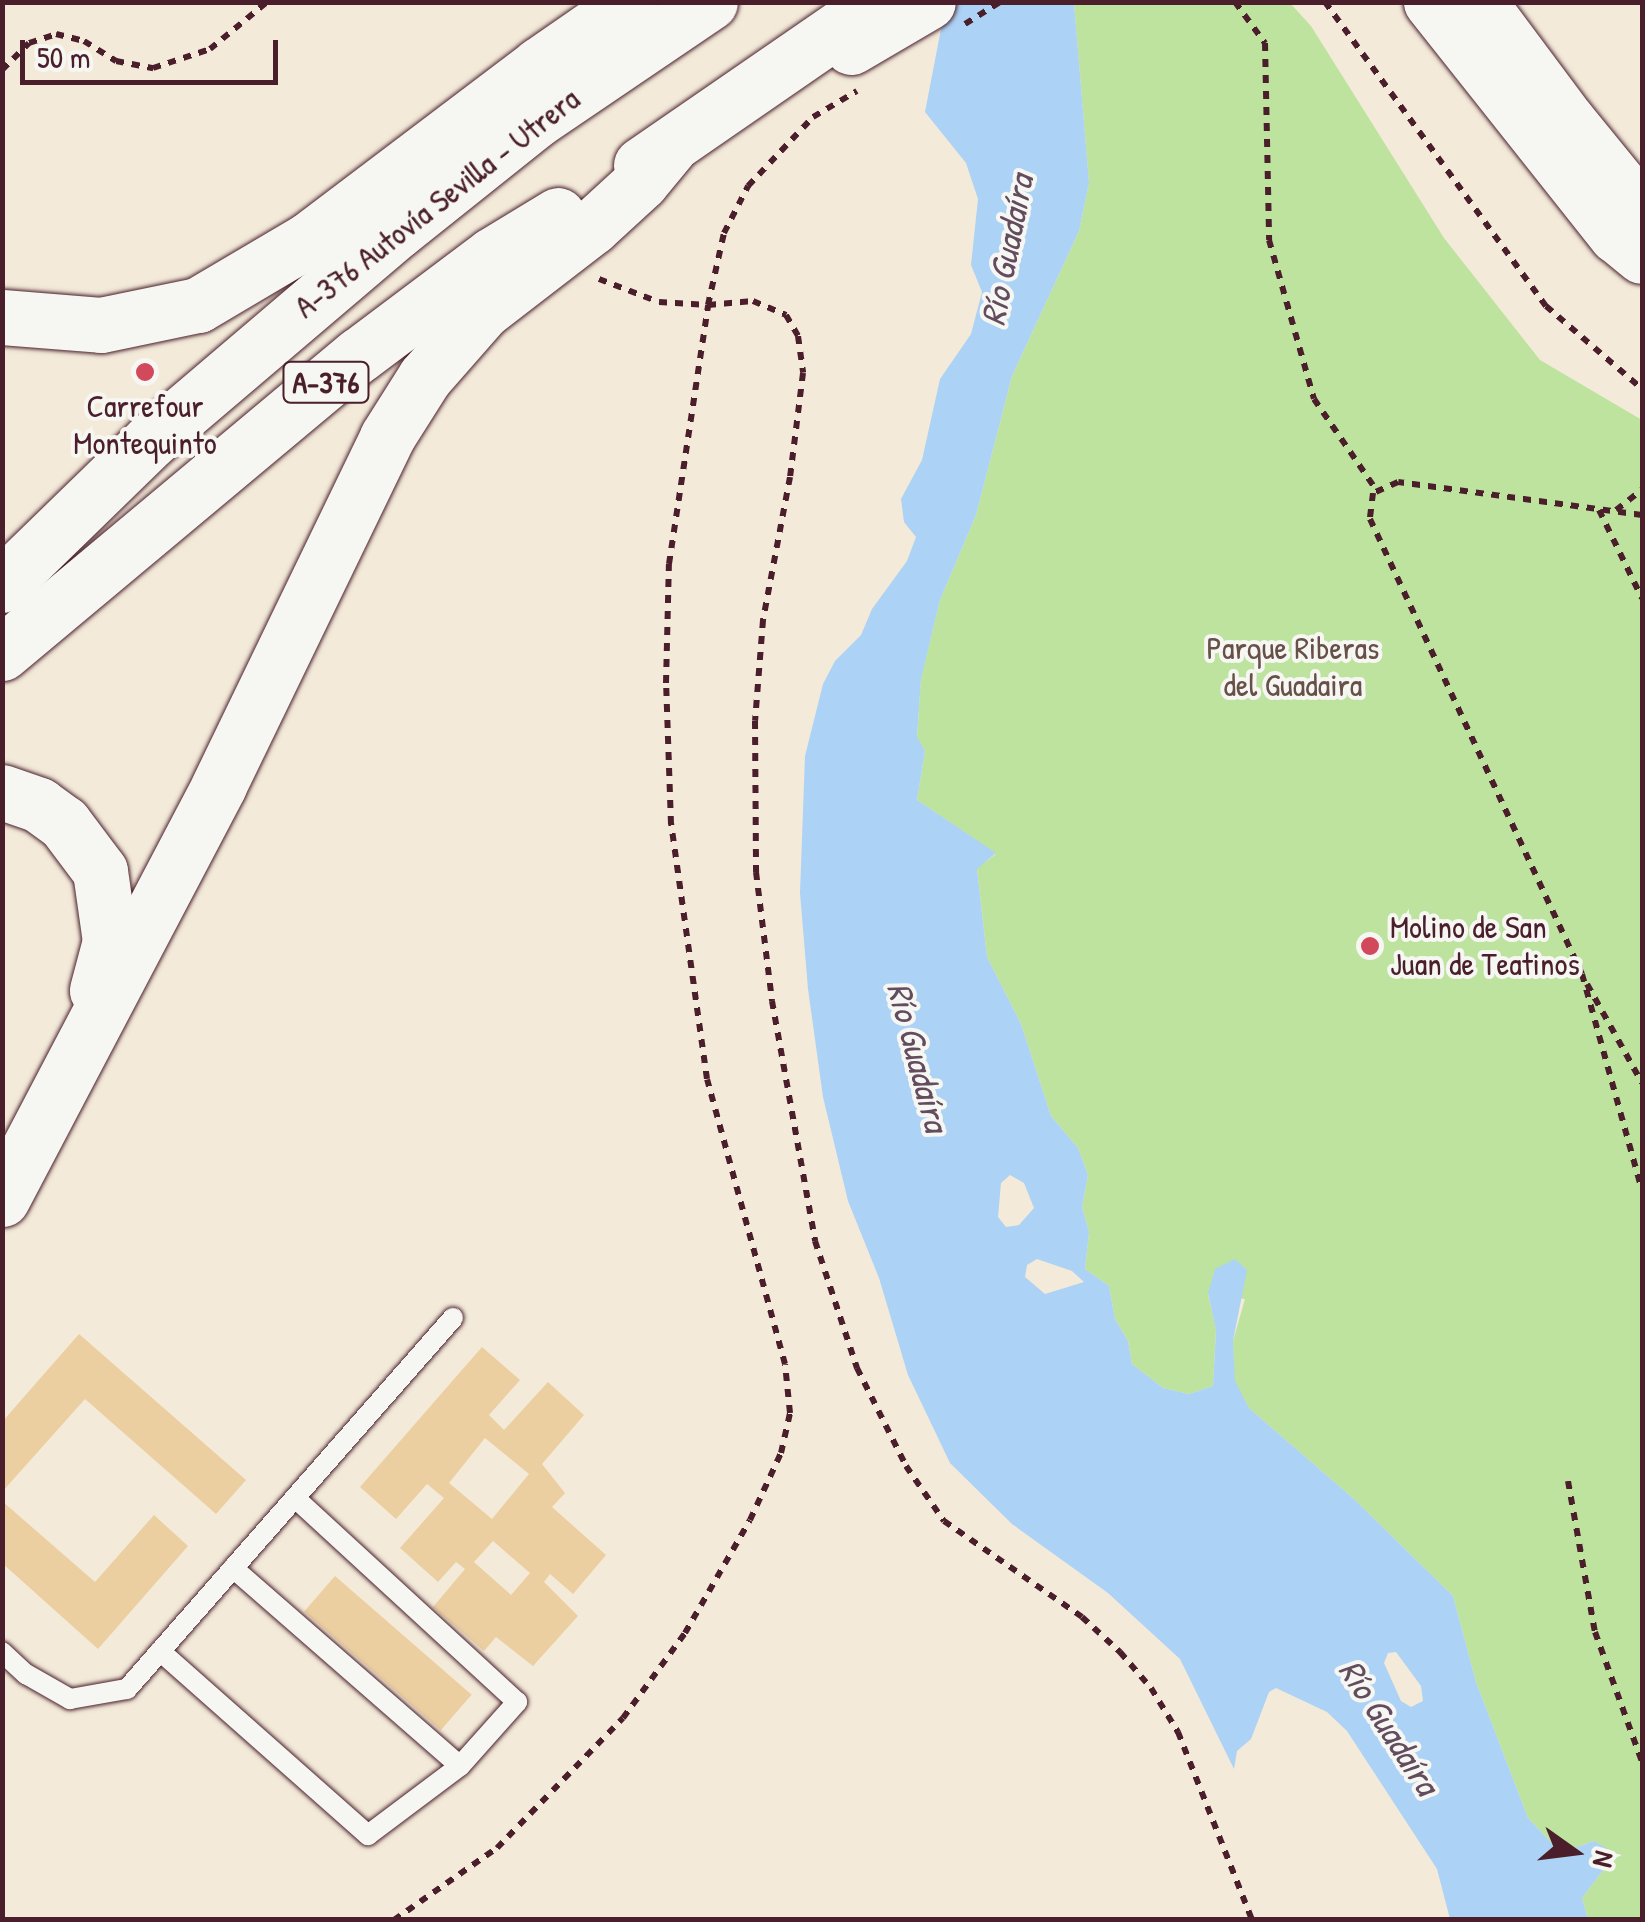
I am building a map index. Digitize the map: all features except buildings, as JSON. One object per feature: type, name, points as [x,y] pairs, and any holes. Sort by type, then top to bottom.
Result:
[{"type":"main road","points":[[2,317],[101,326],[198,304],[308,240],[538,66],[630,2]]},
{"type":"main road","points":[[254,349],[364,226],[641,2]]},
{"type":"main road","name":"A-376 Autovía Sevilla - Utrera","points":[[2,585],[150,441],[254,349],[536,120],[710,2]]},
{"type":"main road","points":[[865,37],[928,2]]},
{"type":"main road","points":[[1432,2],[1616,235],[1642,256]]},
{"type":"main road","points":[[1479,2],[1577,134],[1642,212]]},
{"type":"main road","name":"A-376","points":[[2,652],[360,355],[492,255],[736,103],[865,37]]},
{"type":"main road","points":[[2,1199],[219,785],[388,437],[425,376],[483,311],[592,227],[641,182],[670,147]]},
{"type":"main road","points":[[2,792],[40,805],[64,823],[100,871],[110,941],[74,1059]]},
{"type":"lane","points":[[2,1652],[26,1674],[70,1700],[127,1688],[454,1318]]},
{"type":"lane","points":[[160,1651],[368,1835],[460,1766],[517,1702],[295,1498]]},
{"type":"lane","points":[[233,1568],[460,1766]]},
{"type":"path","points":[[2,70],[29,43],[56,34],[84,41],[116,61],[154,68],[210,49],[267,2]]},
{"type":"path","points":[[1235,2],[1265,44],[1268,240],[1314,400],[1377,491]]},
{"type":"path","points":[[1325,2],[1546,306],[1642,390]]},
{"type":"path","points":[[394,1920],[498,1848],[622,1718],[685,1633],[750,1520],[781,1453],[790,1413],[785,1364],[707,1078],[671,824],[666,683],[669,564],[708,305],[724,233],[748,186],[813,118],[865,37]]},
{"type":"path","points":[[592,277],[659,302],[708,305],[753,301],[786,315],[798,336],[802,373],[790,477],[764,620],[755,721],[756,872],[772,1001],[815,1241],[857,1368],[906,1466],[944,1521],[1082,1618],[1120,1652],[1151,1688],[1178,1732],[1252,1920]]},
{"type":"path","points":[[1642,515],[1398,482],[1373,493],[1370,519],[1582,974],[1642,1082]]},
{"type":"path","points":[[1615,511],[1642,490]]},
{"type":"path","points":[[1598,509],[1642,598]]},
{"type":"path","points":[[1582,974],[1642,1190]]},
{"type":"path","points":[[1568,1481],[1595,1632],[1642,1762]]},
{"type":"green space","name":"Parque Riberas del Guadaira","points":[[1074,3],[1290,3],[1311,26],[1444,238],[1540,360],[1642,420],[1642,1919],[1588,1919],[1582,1898],[1610,1861],[1594,1841],[1561,1853],[1528,1818],[1476,1682],[1453,1596],[1355,1500],[1249,1408],[1234,1381],[1233,1341],[1245,1299],[1208,1294],[1216,1329],[1213,1386],[1189,1394],[1163,1388],[1132,1364],[1128,1341],[1115,1319],[1109,1286],[1085,1269],[1089,1232],[1082,1207],[1088,1175],[1078,1148],[1051,1116],[1021,1024],[987,957],[977,868],[996,854],[917,800],[925,751],[917,738],[921,678],[940,600],[976,515],[1012,376],[1079,231],[1089,183]]},
{"type":"water","name":"Río Guadaíra","points":[[946,3],[1074,3],[1089,183],[1079,231],[1012,376],[976,515],[940,600],[921,679],[917,737],[925,751],[917,800],[996,853],[977,869],[987,957],[1021,1024],[1051,1116],[1078,1148],[1088,1175],[1082,1207],[1089,1232],[1085,1269],[1109,1286],[1115,1319],[1128,1341],[1132,1364],[1163,1388],[1189,1394],[1213,1386],[1216,1330],[1208,1293],[1215,1269],[1235,1259],[1247,1270],[1233,1341],[1235,1381],[1249,1408],[1355,1500],[1453,1596],[1476,1682],[1528,1818],[1561,1853],[1594,1841],[1608,1849],[1610,1861],[1582,1898],[1588,1919],[1450,1919],[1437,1869],[1347,1731],[1327,1712],[1276,1688],[1269,1692],[1251,1739],[1237,1751],[1234,1769],[1180,1659],[1108,1593],[1012,1524],[950,1463],[908,1375],[879,1278],[848,1201],[823,1097],[800,893],[805,756],[823,684],[835,661],[861,635],[872,609],[907,561],[916,537],[904,522],[901,499],[922,460],[940,379],[971,334],[982,292],[971,265],[978,199],[966,163],[925,112]],"holes":[[[1010,1175],[1024,1183],[1034,1208],[1019,1225],[1006,1227],[998,1217],[1001,1183]],[[1037,1259],[1072,1271],[1084,1282],[1045,1294],[1025,1277],[1027,1265]],[[1396,1652],[1421,1686],[1423,1701],[1411,1707],[1401,1701],[1384,1663],[1388,1653]]]},
{"type":"place","name":"Carrefour Montequinto","points":[[145,372]]},
{"type":"place","name":"Molino de San Juan de Teatinos","points":[[1370,946]]}]
